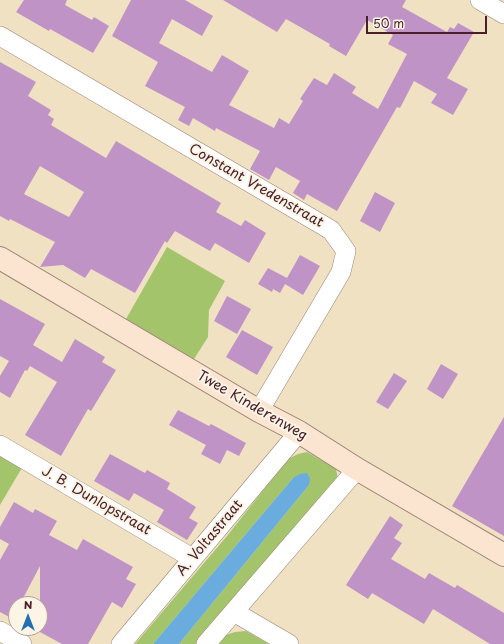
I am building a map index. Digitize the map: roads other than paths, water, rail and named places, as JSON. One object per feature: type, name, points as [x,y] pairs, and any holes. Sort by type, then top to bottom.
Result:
[{"type":"street","points":[[480,0],[504,14]]},
{"type":"street","name":"Constant Vredenstraat","points":[[0,36],[332,230],[346,251],[341,272],[259,411]]},
{"type":"street","name":"Twee Kinderenweg","points":[[0,258],[259,411],[299,432],[504,556]]},
{"type":"street","name":"A. Voltastraat","points":[[121,644],[299,432]]},
{"type":"street","name":"J. B. Dunlopstraat","points":[[0,445],[192,558]]},
{"type":"street","points":[[206,644],[358,469]]},
{"type":"street","points":[[234,612],[289,644]]},
{"type":"street","points":[[0,631],[22,644]]},
{"type":"water","points":[[307,473],[310,478],[309,485],[179,644],[153,644],[293,478],[300,474]]}]
